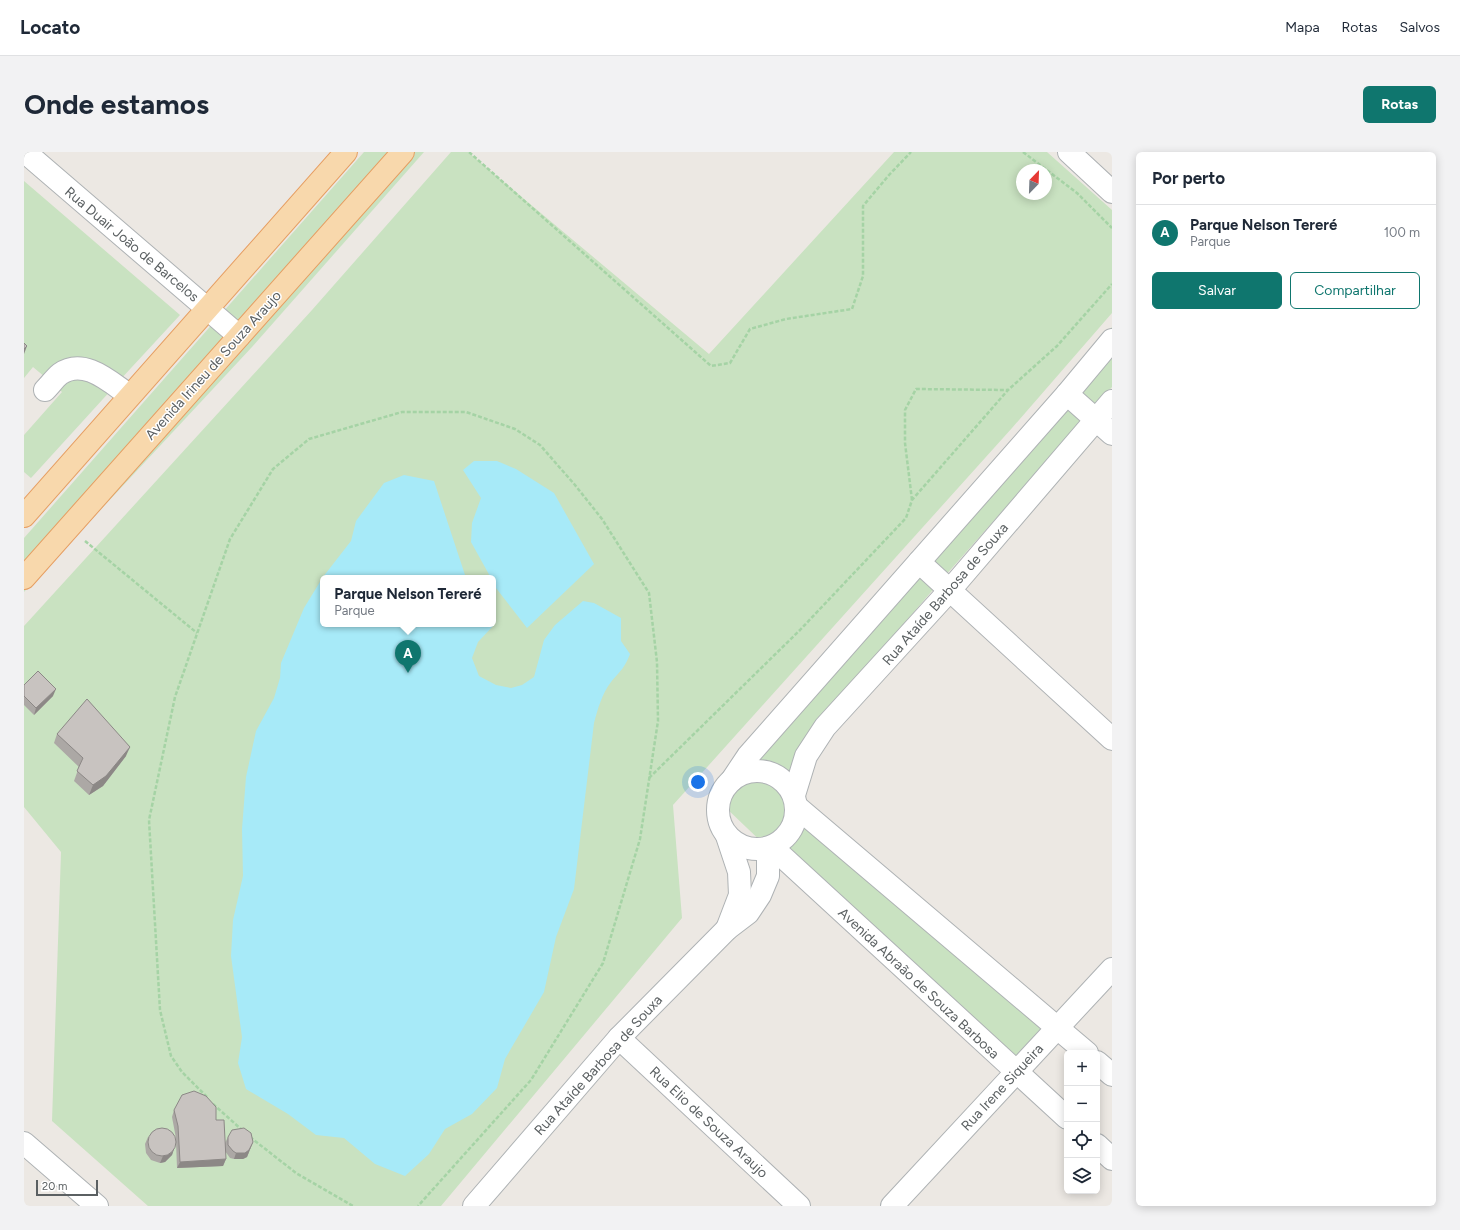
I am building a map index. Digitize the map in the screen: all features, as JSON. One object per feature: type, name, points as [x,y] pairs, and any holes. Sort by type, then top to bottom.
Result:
[{"type":"main road","points":[[24,516],[129,395],[346,152]]},
{"type":"main road","name":"Avenida Irineu de Souza Araujo","points":[[24,578],[403,152]]},
{"type":"street","name":"Rua Duair João de Barcelos","points":[[25,152],[239,336]]},
{"type":"street","points":[[1069,152],[1112,192]]},
{"type":"street","points":[[795,801],[796,820],[791,831],[783,840],[770,848],[748,848],[737,844],[727,836],[720,825],[718,813],[719,801],[723,790],[732,780],[748,756],[1067,394],[1112,340]]},
{"type":"street","points":[[45,390],[59,375],[68,370],[81,369],[94,372],[129,395]]},
{"type":"street","points":[[1067,394],[1112,434]]},
{"type":"street","name":"Rua Ataíde Barbosa de Souxa","points":[[795,801],[806,756],[825,727],[950,590],[1112,401]]},
{"type":"street","points":[[919,562],[1112,739]]},
{"type":"street","points":[[732,780],[748,772],[766,772],[778,777],[787,785],[795,801],[1084,1050]]},
{"type":"street","name":"Rua Ataíde Barbosa de Souxa","points":[[727,836],[739,872],[740,895],[727,929]]},
{"type":"street","name":"Rua Ataíde Barbosa de Souxa","points":[[474,1206],[620,1038],[727,929],[748,914],[760,895],[768,876],[770,848]]},
{"type":"street","name":"Avenida Abraão de Souza Barbosa","points":[[770,848],[1064,1115]]},
{"type":"street","name":"Rua Irene Siqueira","points":[[892,1206],[1112,969]]},
{"type":"street","name":"Rua Elio de Souza Araujo","points":[[620,1038],[799,1206]]},
{"type":"street","points":[[1100,1065],[1112,1075]]},
{"type":"street","points":[[1100,1148],[1112,1159]]},
{"type":"street","points":[[26,1149],[97,1206]]},
{"type":"path","points":[[469,152],[711,366],[730,363],[750,329],[786,318],[852,309],[863,276],[863,206],[911,152]]},
{"type":"path","points":[[1023,152],[1077,193],[1112,228]]},
{"type":"path","points":[[649,779],[800,630],[906,518],[912,500],[1008,390],[1057,346],[1112,284]]},
{"type":"path","points":[[912,500],[904,443],[905,410],[916,388],[1008,390]]},
{"type":"path","points":[[353,1206],[296,1173],[234,1125],[182,1072],[171,1056],[160,1010],[149,820],[175,697],[230,539],[273,469],[309,439],[402,412],[466,412],[515,429],[540,445],[602,519],[649,593],[657,662],[658,720],[640,839],[603,963],[531,1080],[418,1206]]},
{"type":"path","points":[[69,527],[197,634]]},
{"type":"green space","points":[[364,152],[424,152],[252,347],[24,592],[24,538]]},
{"type":"green space","points":[[451,152],[468,152],[709,354],[894,152],[1047,152],[1112,210],[1112,313],[1012,428],[673,805],[682,918],[441,1206],[148,1206],[52,1121],[61,852],[24,807],[24,626],[312,310]]},
{"type":"green space","points":[[24,181],[180,315],[119,381],[45,377],[33,367],[24,378]]},
{"type":"green space","points":[[1112,327],[1112,387],[937,585],[820,722],[785,783],[1057,1027],[1016,1072],[767,847],[724,806],[731,771],[762,730]]},
{"type":"green space","points":[[73,373],[113,388],[31,478],[24,472],[24,435],[62,392],[53,384]]},
{"type":"water","points":[[474,461],[497,461],[516,469],[554,493],[594,564],[527,628],[496,588],[496,575],[489,575],[471,542],[472,523],[481,498],[463,470]]},
{"type":"water","points":[[404,475],[434,481],[465,575],[325,575],[351,541],[356,521],[384,483]]},
{"type":"water","points":[[320,582],[320,627],[492,627],[478,642],[472,658],[479,676],[496,685],[511,688],[522,685],[534,677],[544,640],[555,625],[583,601],[594,603],[621,618],[621,641],[630,654],[620,672],[605,691],[594,723],[574,889],[556,937],[544,992],[505,1059],[497,1088],[472,1114],[445,1129],[429,1154],[405,1176],[375,1164],[344,1138],[316,1135],[288,1114],[246,1089],[238,1063],[242,1037],[231,956],[233,920],[243,876],[242,829],[246,777],[256,731],[274,698],[280,678],[281,663],[304,608]]},
{"type":"building","points":[[38,671],[56,689],[36,708],[24,696],[24,685]]},
{"type":"building","points":[[87,699],[130,747],[106,776],[93,785],[77,771],[83,758],[57,734]]},
{"type":"building","points":[[194,1091],[206,1096],[216,1107],[216,1120],[224,1120],[226,1159],[180,1162],[178,1126],[174,1110],[182,1095]]},
{"type":"building","points":[[162,1128],[172,1132],[176,1142],[172,1152],[162,1156],[152,1152],[148,1142],[152,1132]]},
{"type":"building","points":[[244,1128],[251,1133],[253,1142],[249,1150],[245,1153],[236,1153],[228,1145],[228,1137],[232,1130]]},
{"type":"place","name":"Parque Nelson Tereré","points":[[408,673]]}]
